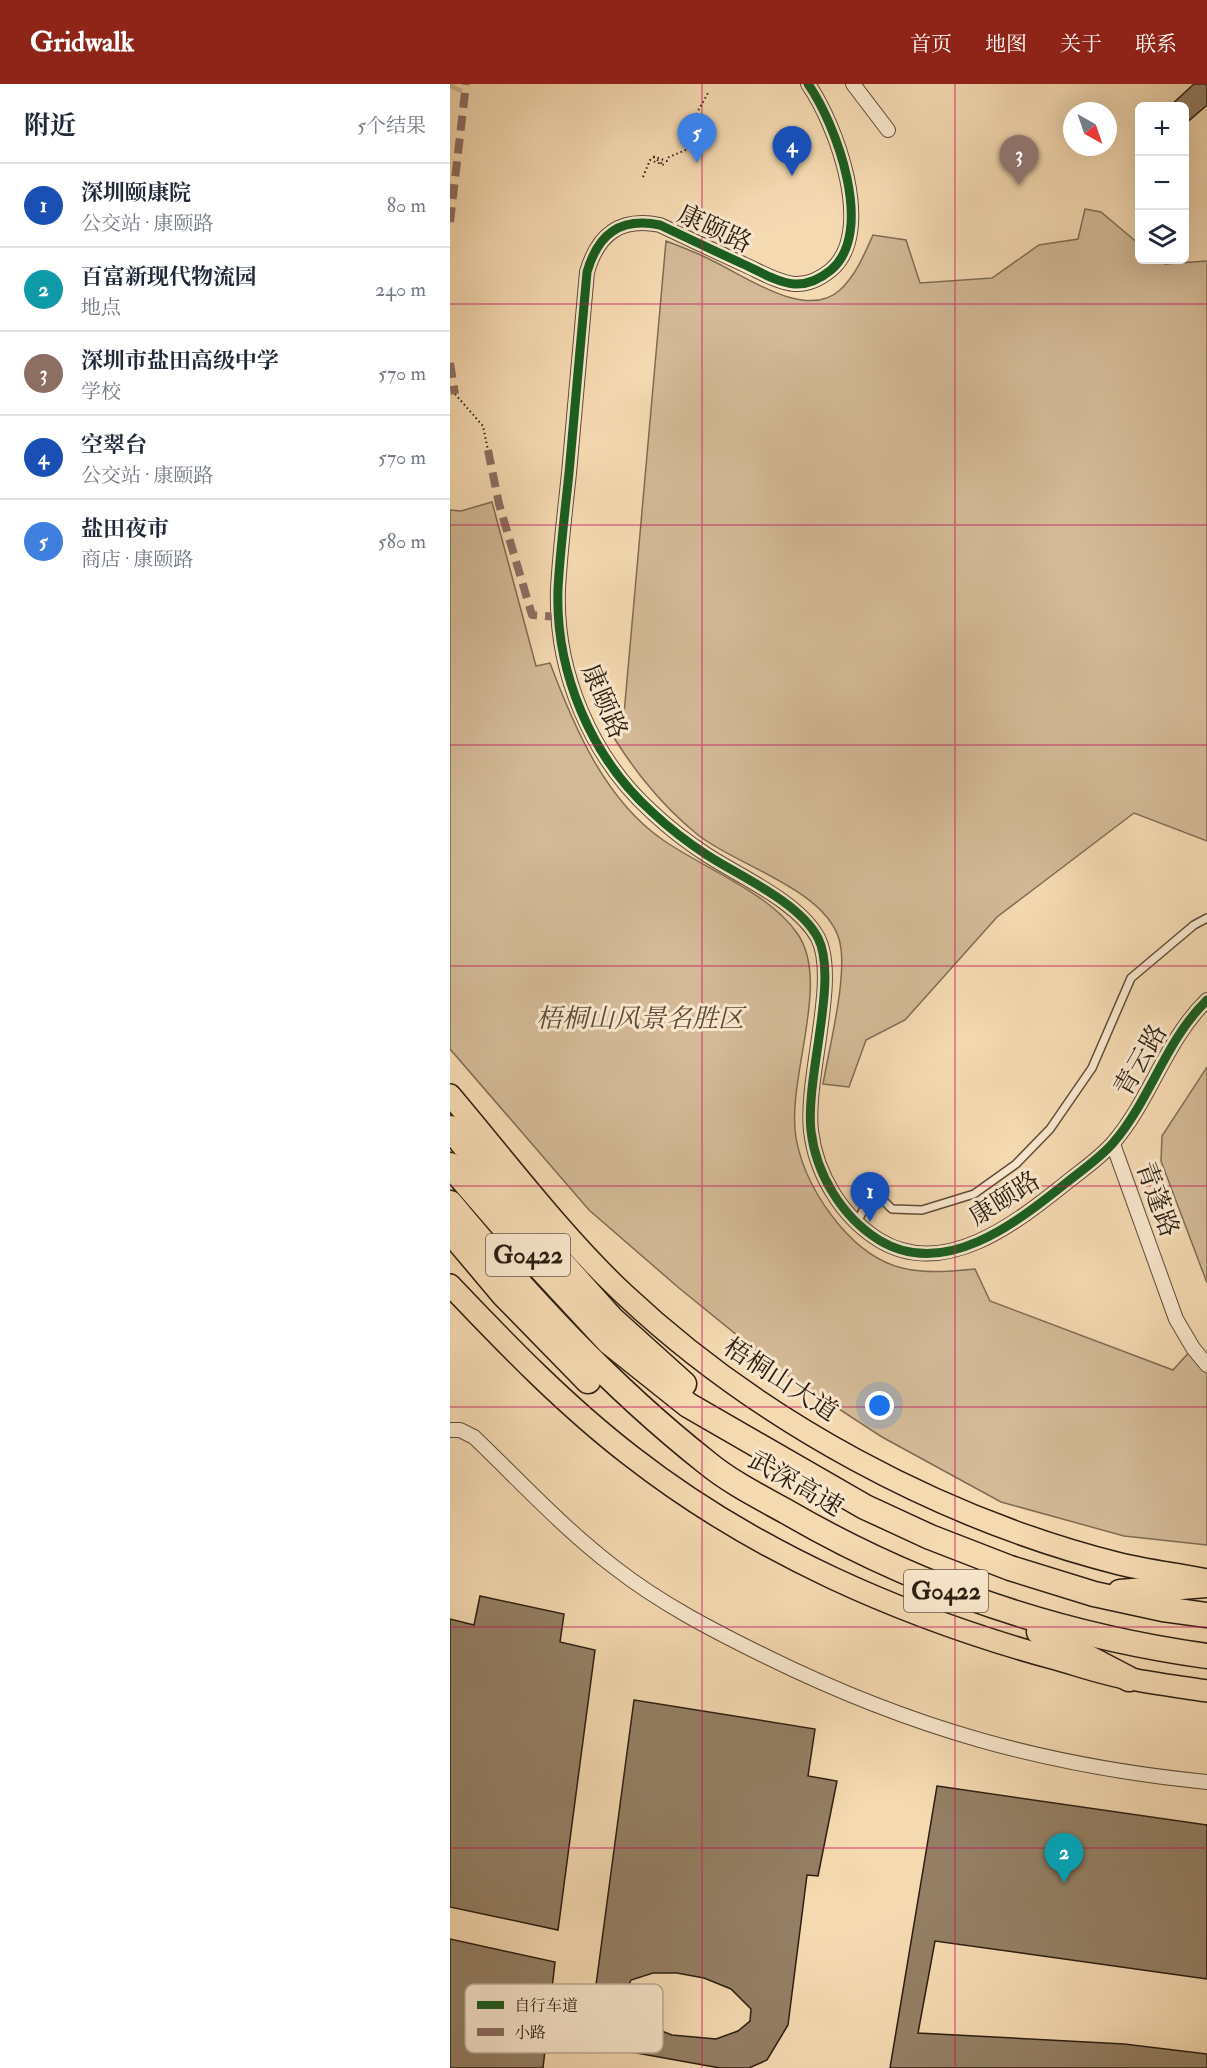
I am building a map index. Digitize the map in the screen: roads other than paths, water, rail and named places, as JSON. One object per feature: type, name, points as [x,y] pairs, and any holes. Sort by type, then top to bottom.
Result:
[{"type":"highway","points":[[450,1128],[552,1252],[612,1319],[678,1380],[784,1460]]},
{"type":"highway","name":"武深高速","points":[[450,1165],[519,1245],[609,1342],[688,1405],[865,1507],[930,1537],[1010,1568],[1094,1594],[1163,1609],[1207,1615]]},
{"type":"highway","name":"武深高速","points":[[450,1203],[589,1360],[708,1464],[814,1528],[940,1589],[997,1609],[1080,1633],[1146,1648],[1207,1656]]},
{"type":"highway","points":[[450,1231],[503,1294],[611,1403],[708,1464]]},
{"type":"highway","points":[[1094,1594],[1207,1586]]},
{"type":"highway","points":[[997,1609],[1129,1679]]},
{"type":"main road","name":"梧桐山大道","points":[[450,1095],[622,1293],[681,1345],[739,1388],[871,1467],[946,1504],[1028,1536],[1121,1564],[1207,1580]]},
{"type":"main road","points":[[450,1286],[550,1386],[630,1456],[696,1503],[750,1535],[839,1581],[923,1617],[1020,1649],[1129,1679],[1207,1691]]},
{"type":"street","name":"康颐路","points":[[808,84],[827,114],[837,138],[854,216],[846,252],[836,266],[823,277],[809,283],[778,280],[660,225],[645,222],[628,224],[610,231],[592,255],[587,272],[558,592],[562,648],[577,701],[590,730],[624,782],[674,832],[778,899],[810,927],[819,939],[824,954],[825,988],[811,1089],[812,1133],[821,1170],[842,1206],[857,1223],[892,1247],[912,1254],[965,1246],[1007,1227],[1113,1144]]},
{"type":"street","points":[[853,84],[888,130]]},
{"type":"street","name":"青云路","points":[[1113,1144],[1143,1100],[1186,1022],[1207,1000]]},
{"type":"street","name":"青蓬路","points":[[1113,1144],[1176,1319],[1193,1348],[1207,1365]]},
{"type":"street","points":[[450,1430],[460,1430],[474,1437],[577,1535],[613,1566],[659,1599],[716,1632],[803,1675],[905,1718],[987,1744],[1078,1765],[1207,1782]]},
{"type":"lane","points":[[857,1223],[865,1206],[878,1194],[892,1209],[922,1210],[974,1194],[1016,1164],[1050,1129],[1092,1068],[1131,978],[1194,925],[1207,918]]},
{"type":"tunnel","points":[[450,88],[452,84]]},
{"type":"place","name":"盐田夜市","points":[[697,163]]},
{"type":"place","name":"空翠台","points":[[792,176]]},
{"type":"place","name":"深圳市盐田高级中学","points":[[1019,185]]},
{"type":"place","name":"深圳颐康院","points":[[870,1222]]},
{"type":"place","name":"百富新现代物流园","points":[[1064,1883]]},
{"type":"park label","name":"梧桐山风景名胜区","points":[[640,1018]]}]
